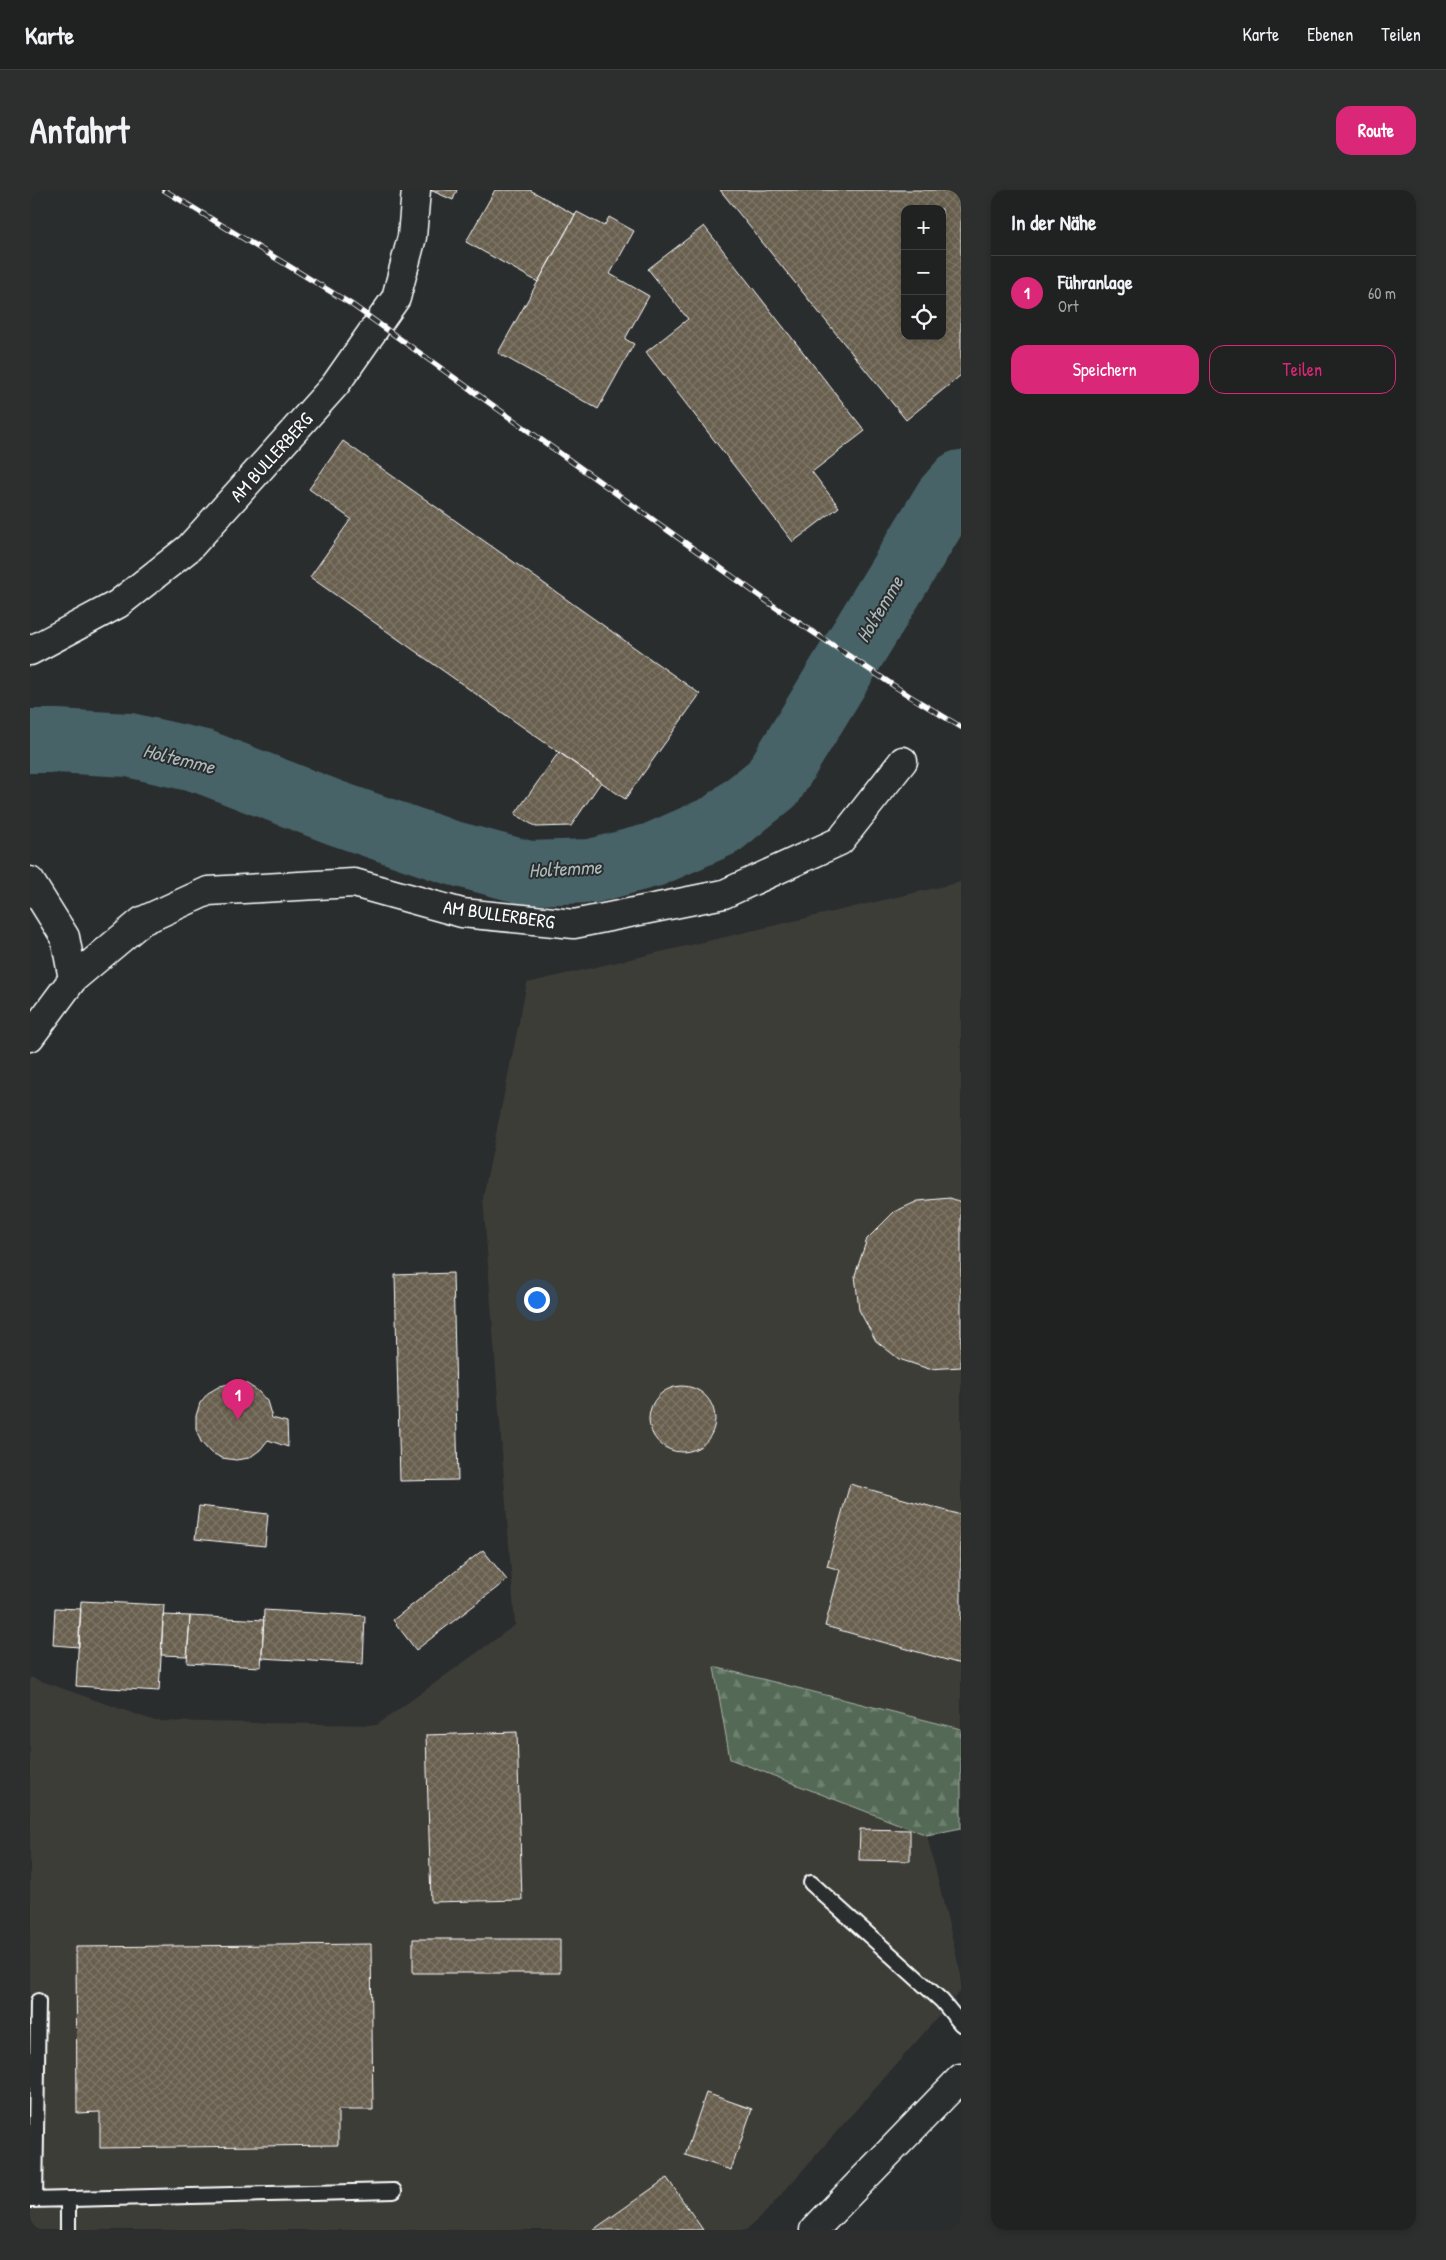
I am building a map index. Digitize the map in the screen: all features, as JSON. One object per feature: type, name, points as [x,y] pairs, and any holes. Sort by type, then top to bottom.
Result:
[{"type":"street","name":"AM BULLERBERG","points":[[30,651],[118,604],[189,548],[335,385],[396,298],[412,237],[416,190]]},
{"type":"street","name":"AM BULLERBERG","points":[[30,1038],[73,979],[142,921],[208,892],[354,883],[462,913],[574,924],[724,894],[840,841],[903,761]]},
{"type":"street","points":[[30,881],[65,937],[73,979]]},
{"type":"street","points":[[814,2230],[961,2078]]},
{"type":"lane","points":[[811,1882],[942,2001],[961,2024]]},
{"type":"lane","points":[[38,2001],[32,2200],[394,2191]]},
{"type":"lane","points":[[68,2199],[68,2230]]},
{"type":"shaded area","points":[[961,882],[961,1729],[714,1668],[730,1759],[927,1835],[961,1975],[961,1991],[764,2214],[746,2230],[30,2230],[30,1677],[155,1721],[377,1725],[515,1625],[483,1197],[527,983]]},
{"type":"green space","points":[[714,1667],[961,1729],[961,1828],[927,1835],[730,1759]]},
{"type":"building","points":[[430,190],[457,190],[453,200]]},
{"type":"building","points":[[495,190],[530,190],[575,215],[538,282],[466,242]]},
{"type":"building","points":[[720,190],[961,190],[961,375],[906,420]]},
{"type":"building","points":[[577,212],[604,226],[609,217],[634,231],[610,274],[649,296],[625,339],[634,344],[598,409],[498,353]]},
{"type":"building","points":[[704,226],[865,431],[812,472],[839,507],[793,542],[646,352],[688,319],[648,269]]},
{"type":"building","points":[[343,441],[700,694],[625,799],[310,577],[351,519],[309,489]]},
{"type":"building","points":[[559,752],[601,782],[571,826],[536,827],[515,814]]},
{"type":"building","points":[[950,1198],[961,1202],[961,1367],[929,1369],[899,1359],[876,1341],[859,1310],[855,1275],[867,1239],[894,1212],[918,1201]]},
{"type":"building","points":[[453,1273],[458,1480],[400,1481],[395,1275]]},
{"type":"building","points":[[233,1383],[247,1384],[258,1391],[267,1401],[272,1418],[287,1422],[288,1447],[268,1440],[260,1450],[249,1458],[236,1460],[222,1458],[210,1452],[201,1442],[196,1429],[196,1416],[200,1403],[208,1393],[220,1386]]},
{"type":"building","points":[[676,1386],[688,1386],[700,1391],[710,1401],[715,1413],[713,1432],[700,1447],[688,1452],[676,1452],[664,1447],[654,1437],[649,1425],[649,1413],[654,1401],[664,1391]]},
{"type":"building","points":[[850,1484],[961,1515],[961,1664],[825,1626],[840,1570],[827,1566]]},
{"type":"building","points":[[199,1506],[268,1514],[265,1546],[195,1539]]},
{"type":"building","points":[[483,1550],[507,1580],[416,1650],[393,1620]]},
{"type":"building","points":[[81,1601],[164,1605],[159,1691],[76,1686]]},
{"type":"building","points":[[55,1608],[81,1609],[79,1647],[53,1645]]},
{"type":"building","points":[[264,1610],[365,1616],[363,1664],[262,1658]]},
{"type":"building","points":[[163,1615],[190,1616],[187,1656],[161,1655]]},
{"type":"building","points":[[190,1616],[264,1620],[261,1667],[187,1663]]},
{"type":"building","points":[[517,1732],[522,1900],[431,1902],[426,1735]]},
{"type":"building","points":[[860,1829],[910,1830],[910,1861],[859,1860]]},
{"type":"building","points":[[413,1939],[560,1939],[560,1973],[413,1973]]},
{"type":"building","points":[[371,1944],[373,2110],[338,2110],[338,2145],[100,2148],[100,2112],[77,2113],[76,1947]]},
{"type":"building","points":[[706,2093],[752,2109],[731,2170],[685,2155]]},
{"type":"building","points":[[667,2178],[703,2230],[593,2230]]},
{"type":"waterway","name":"Holtemme","points":[[30,741],[129,745],[204,762],[336,813],[449,852],[528,873],[592,871],[653,855],[721,825],[773,783],[946,499],[961,482]]},
{"type":"railway","points":[[164,190],[351,304],[778,609],[908,695],[961,727]]},
{"type":"place","name":"Führanlage","points":[[238,1420]]}]
